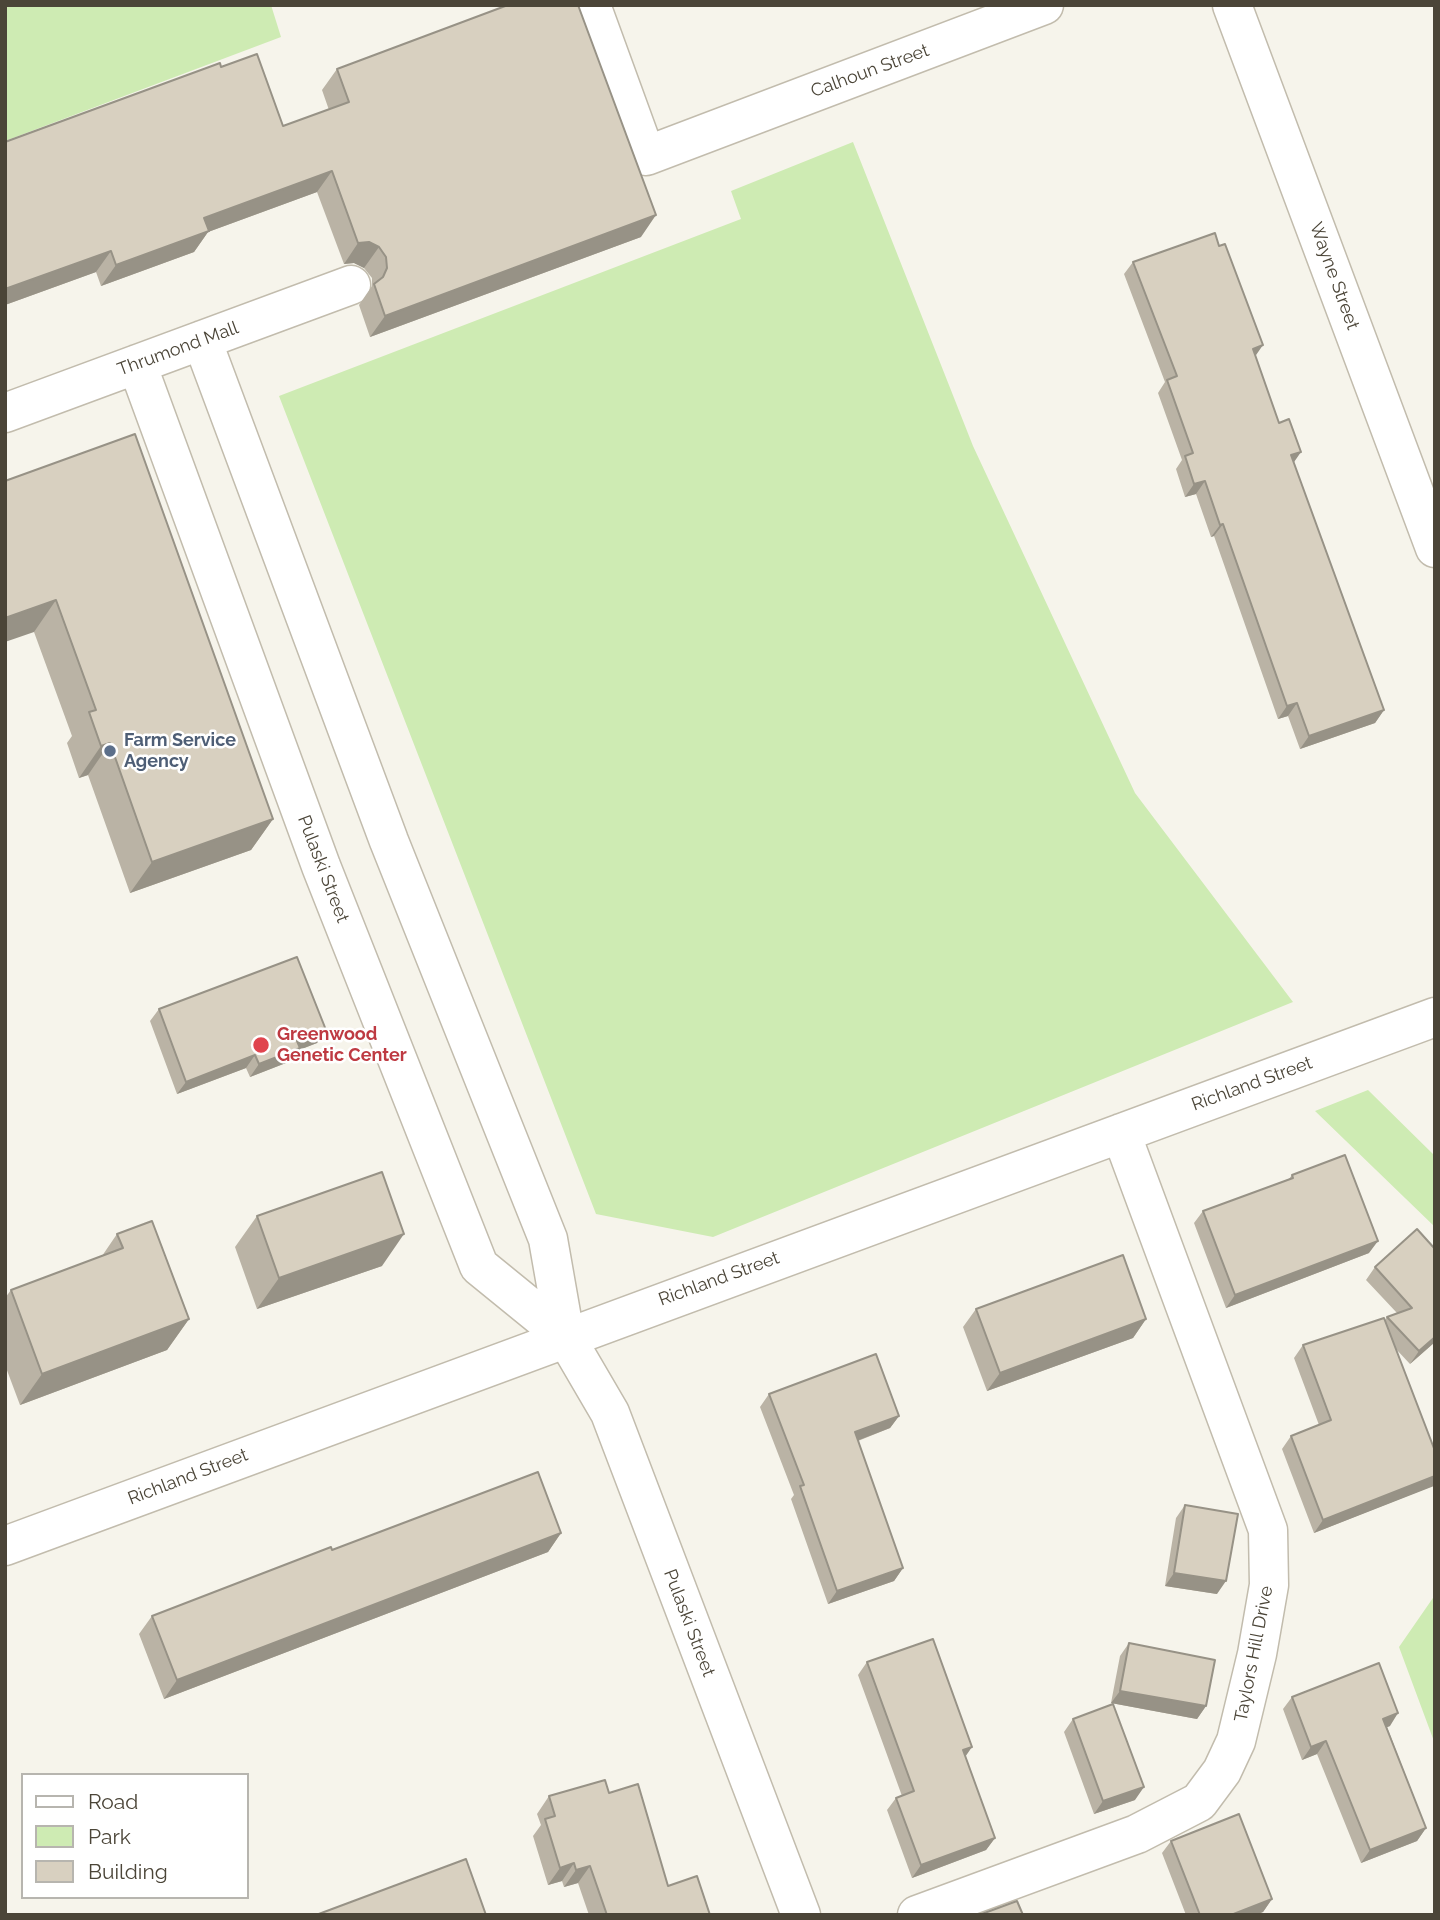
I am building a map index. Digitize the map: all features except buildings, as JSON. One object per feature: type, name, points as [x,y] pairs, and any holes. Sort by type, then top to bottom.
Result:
[{"type":"street","name":"Calhoun Street","points":[[592,5],[646,156],[1044,5]]},
{"type":"street","name":"Wayne Street","points":[[1232,5],[1435,548]]},
{"type":"street","name":"Thrumond Mall","points":[[5,413],[351,285]]},
{"type":"street","name":"Pulaski Street","points":[[202,340],[389,841],[548,1239],[565,1336],[610,1413],[801,1915]]},
{"type":"street","name":"Pulaski Street","points":[[137,364],[321,866],[479,1266],[565,1336]]},
{"type":"street","name":"Richland Street","points":[[5,1546],[565,1336],[1435,1017]]},
{"type":"street","name":"Taylors Hill Drive","points":[[917,1915],[1137,1834],[1199,1802],[1222,1771],[1236,1741],[1257,1654],[1269,1585],[1268,1530],[1121,1133]]},
{"type":"green space","points":[[5,5],[271,5],[281,37],[5,141]]},
{"type":"green space","points":[[853,142],[973,446],[1135,793],[1293,1002],[713,1237],[596,1214],[279,396],[741,219],[731,191]]},
{"type":"green space","points":[[1368,1090],[1435,1156],[1435,1227],[1315,1111]]},
{"type":"green space","points":[[1435,1595],[1435,1744],[1399,1647]]},
{"type":"place","name":"Farm Service Agency","points":[[110,751]]},
{"type":"place","name":"Greenwood Genetic Center","points":[[261,1045]]}]
